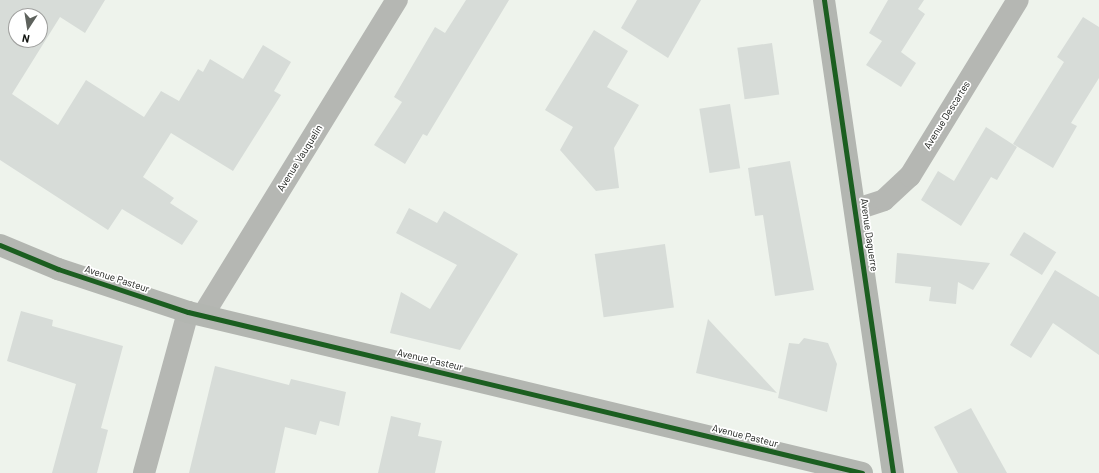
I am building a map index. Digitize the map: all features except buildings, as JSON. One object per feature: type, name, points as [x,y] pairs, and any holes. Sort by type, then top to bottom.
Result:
[{"type":"street","name":"Avenue Vauquelin","points":[[144,473],[196,314],[397,0]]},
{"type":"street","name":"Avenue Daguerre","points":[[824,0],[857,209],[893,473]]},
{"type":"street","name":"Avenue Descartes","points":[[857,209],[884,200],[910,176],[1018,0]]},
{"type":"street","name":"Avenue Pasteur","points":[[0,245],[58,269],[196,314],[862,473]]},
{"type":"cycle path","points":[[824,0],[893,473]]},
{"type":"cycle path","points":[[0,245],[58,269],[188,312],[862,473]]}]
